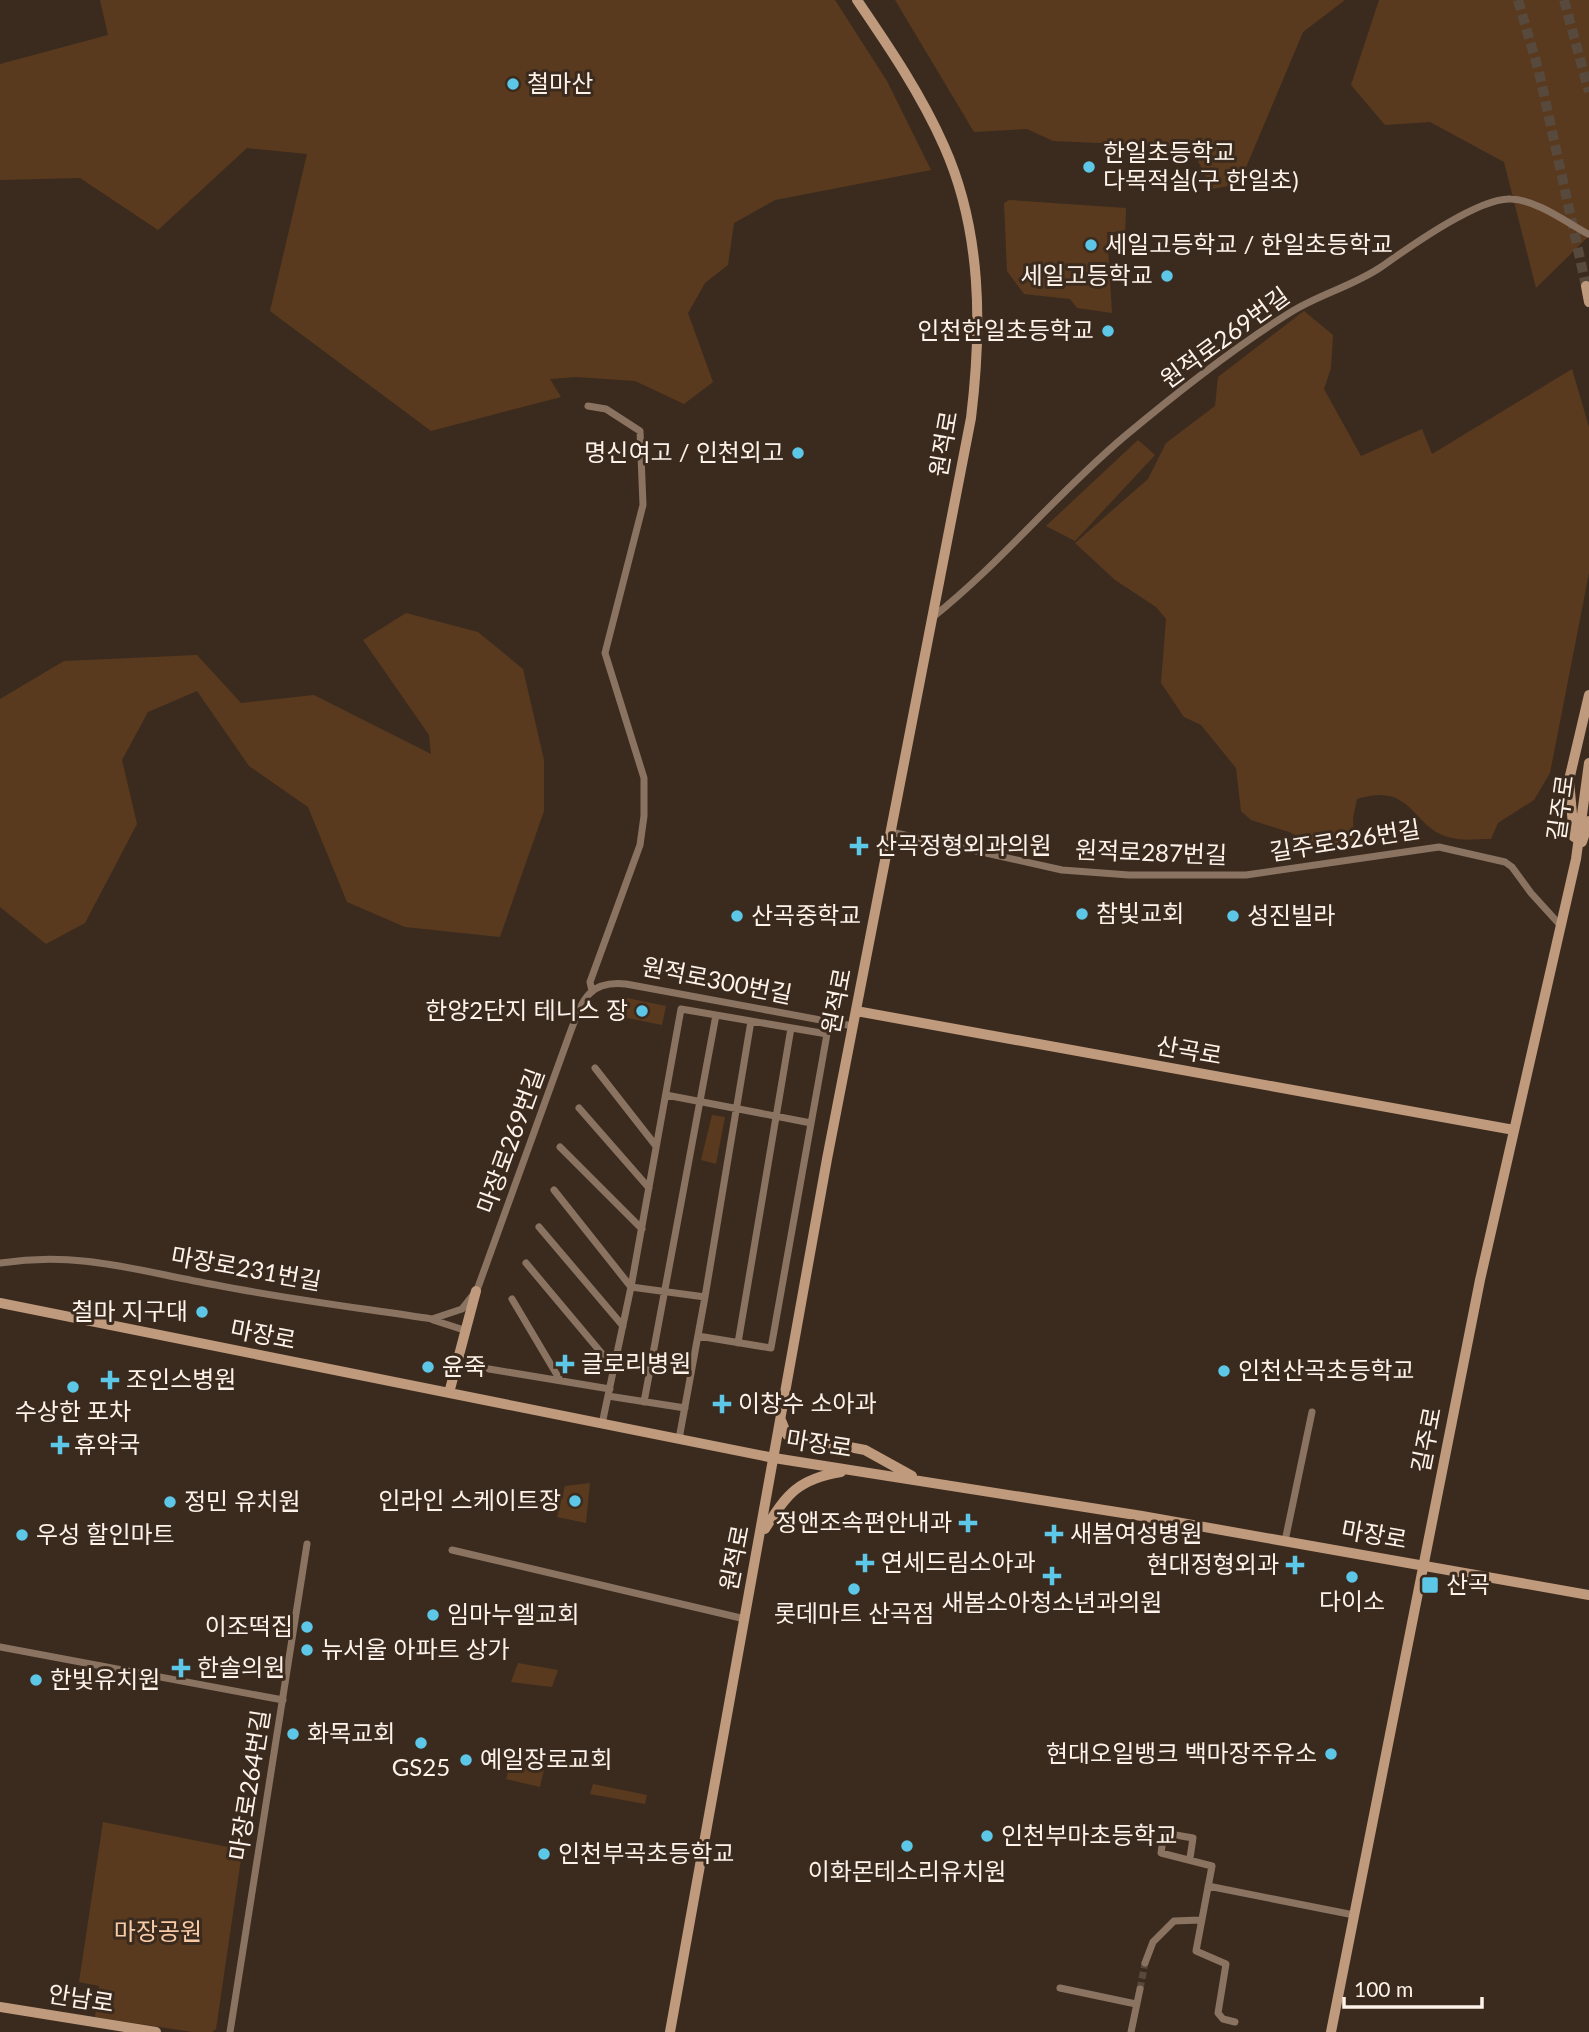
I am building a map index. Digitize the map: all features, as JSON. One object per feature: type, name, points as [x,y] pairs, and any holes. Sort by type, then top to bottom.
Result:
[{"type":"main road","name":"원적로","points":[[670,2032],[853,1026],[971,418],[978,357],[977,286],[965,210],[944,147],[900,62],[857,0]]},
{"type":"main road","points":[[1586,286],[1589,302]]},
{"type":"main road","points":[[1576,859],[1569,780],[1589,695]]},
{"type":"main road","name":"길주로","points":[[1331,2032],[1480,1280],[1576,859],[1589,763]]},
{"type":"main road","name":"길주로","points":[[1576,859],[1589,821]]},
{"type":"main road","points":[[1576,859],[1589,837]]},
{"type":"main road","name":"산곡로","points":[[856,1011],[1514,1130]]},
{"type":"main road","points":[[449,1393],[476,1291]]},
{"type":"main road","name":"마장로","points":[[0,1303],[774,1458],[1285,1541],[1589,1595]]},
{"type":"main road","points":[[781,1419],[787,1435],[865,1450],[916,1479]]},
{"type":"main road","points":[[761,1535],[780,1505],[795,1489],[815,1477],[852,1470]]},
{"type":"main road","name":"안남로","points":[[0,2007],[156,2032]]},
{"type":"street","name":"원적로269번길","points":[[932,618],[972,586],[1051,503],[1127,434],[1290,313],[1355,282],[1439,228],[1498,201],[1511,199],[1524,202],[1588,234]]},
{"type":"street","points":[[588,407],[606,409],[640,431],[643,454],[643,505],[605,653],[644,778],[644,816],[640,845],[590,982],[592,990]]},
{"type":"street","name":"원적로287번길","points":[[891,832],[1062,870],[1129,875],[1246,876]]},
{"type":"street","name":"길주로326번길","points":[[1246,876],[1439,847],[1450,848],[1505,862],[1561,926]]},
{"type":"street","name":"원적로300번길","points":[[592,990],[606,982],[626,984],[853,1026]]},
{"type":"street","name":"마장로269번길","points":[[476,1291],[582,1003],[592,990]]},
{"type":"street","points":[[602,1424],[631,1287],[681,1009],[827,1034],[771,1348],[698,1336]]},
{"type":"street","points":[[644,1402],[716,1015]]},
{"type":"street","points":[[679,1439],[751,1021]]},
{"type":"street","points":[[738,1343],[791,1028]]},
{"type":"street","points":[[595,1068],[656,1146]]},
{"type":"street","points":[[666,1095],[811,1123]]},
{"type":"street","points":[[579,1108],[649,1188]]},
{"type":"street","points":[[560,1147],[642,1229]]},
{"type":"street","points":[[554,1190],[631,1287],[705,1297]]},
{"type":"street","points":[[539,1227],[623,1326]]},
{"type":"street","name":"마장로231번길","points":[[0,1263],[55,1257],[91,1260],[217,1285],[432,1319],[464,1329]]},
{"type":"street","points":[[526,1263],[614,1368]]},
{"type":"street","points":[[432,1319],[461,1309],[476,1291]]},
{"type":"street","points":[[512,1298],[560,1380]]},
{"type":"street","points":[[489,1368],[560,1380],[644,1402],[685,1408]]},
{"type":"street","points":[[1285,1541],[1311,1412]]},
{"type":"street","name":"마장로264번길","points":[[230,2032],[307,1544]]},
{"type":"street","points":[[452,1550],[745,1619]]},
{"type":"street","points":[[0,1647],[283,1700]]},
{"type":"street","points":[[1190,1858],[1193,1838],[1164,1833],[1161,1853],[1190,1858],[1212,1866],[1196,1951],[1226,1964],[1218,2013],[1223,2020],[1236,2022]]},
{"type":"street","points":[[1208,1886],[1354,1915]]},
{"type":"street","points":[[1145,1963],[1153,1942],[1174,1921],[1200,1920]]},
{"type":"street","points":[[1060,1988],[1136,2004]]},
{"type":"street","points":[[1131,2032],[1140,1989]]},
{"type":"green space","points":[[100,0],[835,0],[887,81],[931,170],[775,200],[734,223],[728,265],[705,283],[688,313],[713,382],[684,404],[635,381],[576,377],[550,379],[561,397],[431,431],[270,311],[307,154],[247,148],[158,230],[80,178],[0,180],[0,64],[108,35]]},
{"type":"green space","points":[[895,0],[1345,0],[1303,32],[1239,184],[1212,189],[1191,147],[1053,141],[1027,129],[974,132]]},
{"type":"green space","points":[[1379,0],[1589,0],[1589,236],[1536,288],[1504,162],[1430,122],[1385,125],[1351,85]]},
{"type":"green space","points":[[1009,200],[1126,208],[1125,232],[1107,232],[1112,313],[1077,308],[1070,299],[1024,294],[1007,271],[1004,203]]},
{"type":"green space","points":[[1304,311],[1333,335],[1331,368],[1324,389],[1361,456],[1422,429],[1432,454],[1572,369],[1589,427],[1589,573],[1550,773],[1534,800],[1498,823],[1491,839],[1457,839],[1438,833],[1401,801],[1390,796],[1376,795],[1357,799],[1353,818],[1354,849],[1328,851],[1289,832],[1251,820],[1241,811],[1236,768],[1201,725],[1184,717],[1161,683],[1166,619],[1156,607],[1115,580],[1075,543],[1148,479],[1166,443],[1215,406],[1218,377]]},
{"type":"green space","points":[[1138,440],[1155,455],[1075,541],[1046,526]]},
{"type":"green space","points":[[406,613],[478,632],[523,669],[544,760],[544,811],[500,937],[405,927],[347,902],[308,807],[249,766],[197,691],[148,712],[122,760],[137,824],[85,923],[46,944],[0,907],[0,699],[64,661],[197,655],[241,703],[314,695],[431,754],[429,735],[363,640]]},
{"type":"green space","name":"한양2단지 테니스 장","points":[[622,997],[666,1006],[662,1025],[618,1016]]},
{"type":"green space","points":[[712,1115],[725,1117],[716,1164],[701,1160]]},
{"type":"green space","name":"인라인 스케이트장","points":[[590,1483],[586,1523],[557,1517],[565,1486]]},
{"type":"green space","points":[[518,1663],[558,1670],[552,1687],[511,1682]]},
{"type":"green space","points":[[510,1766],[544,1770],[540,1787],[506,1779]]},
{"type":"green space","points":[[593,1784],[647,1795],[645,1804],[590,1794]]},
{"type":"green space","name":"마장공원","points":[[103,1822],[233,1848],[241,1859],[216,2029],[212,2032],[192,2032],[95,2017],[99,1986],[79,1982]]},
{"type":"tunnel","points":[[1518,0],[1539,72],[1586,286]]},
{"type":"tunnel","points":[[1564,0],[1589,92]]},
{"type":"tunnel","points":[[1140,1989],[1145,1963]]},
{"type":"place","name":"철마산","points":[[513,84]]},
{"type":"place","name":"한일초등학교 다목적실(구 한일초)","points":[[1089,167]]},
{"type":"place","name":"세일고등학교 / 한일초등학교","points":[[1091,245]]},
{"type":"place","name":"세일고등학교","points":[[1167,276]]},
{"type":"place","name":"인천한일초등학교","points":[[1108,331]]},
{"type":"place","name":"명신여고 / 인천외고","points":[[798,453]]},
{"type":"place","name":"산곡정형외과의원","points":[[859,846]]},
{"type":"place","name":"참빛교회","points":[[1082,914]]},
{"type":"place","name":"산곡중학교","points":[[737,916]]},
{"type":"place","name":"성진빌라","points":[[1233,916]]},
{"type":"place","name":"한양2단지 테니스 장","points":[[642,1011]]},
{"type":"place","name":"철마 지구대","points":[[202,1312]]},
{"type":"place","name":"글로리병원","points":[[565,1364]]},
{"type":"place","name":"윤죽","points":[[428,1367]]},
{"type":"place","name":"인천산곡초등학교","points":[[1224,1371]]},
{"type":"place","name":"조인스병원","points":[[110,1380]]},
{"type":"place","name":"수상한 포차","points":[[73,1387]]},
{"type":"place","name":"이창수 소아과","points":[[722,1404]]},
{"type":"place","name":"휴약국","points":[[60,1445]]},
{"type":"place","name":"인라인 스케이트장","points":[[575,1501]]},
{"type":"place","name":"정민 유치원","points":[[170,1502]]},
{"type":"place","name":"정앤조속편안내과","points":[[968,1523]]},
{"type":"place","name":"새봄여성병원","points":[[1054,1534]]},
{"type":"place","name":"우성 할인마트","points":[[22,1535]]},
{"type":"place","name":"연세드림소아과","points":[[865,1563]]},
{"type":"place","name":"현대정형외과","points":[[1295,1565]]},
{"type":"place","name":"새봄소아청소년과의원","points":[[1052,1576]]},
{"type":"place","name":"다이소","points":[[1352,1577]]},
{"type":"place","name":"산곡","points":[[1430,1585]]},
{"type":"place","name":"롯데마트 산곡점","points":[[854,1589]]},
{"type":"place","name":"임마누엘교회","points":[[433,1615]]},
{"type":"place","name":"이조떡집","points":[[307,1627]]},
{"type":"place","name":"뉴서울 아파트 상가","points":[[307,1650]]},
{"type":"place","name":"한솔의원","points":[[181,1668]]},
{"type":"place","name":"한빛유치원","points":[[36,1680]]},
{"type":"place","name":"화목교회","points":[[293,1734]]},
{"type":"place","name":"GS25","points":[[421,1743]]},
{"type":"place","name":"현대오일뱅크 백마장주유소","points":[[1331,1754]]},
{"type":"place","name":"예일장로교회","points":[[466,1760]]},
{"type":"place","name":"인천부마초등학교","points":[[987,1836]]},
{"type":"place","name":"이화몬테소리유치원","points":[[907,1846]]},
{"type":"place","name":"인천부곡초등학교","points":[[544,1854]]}]
